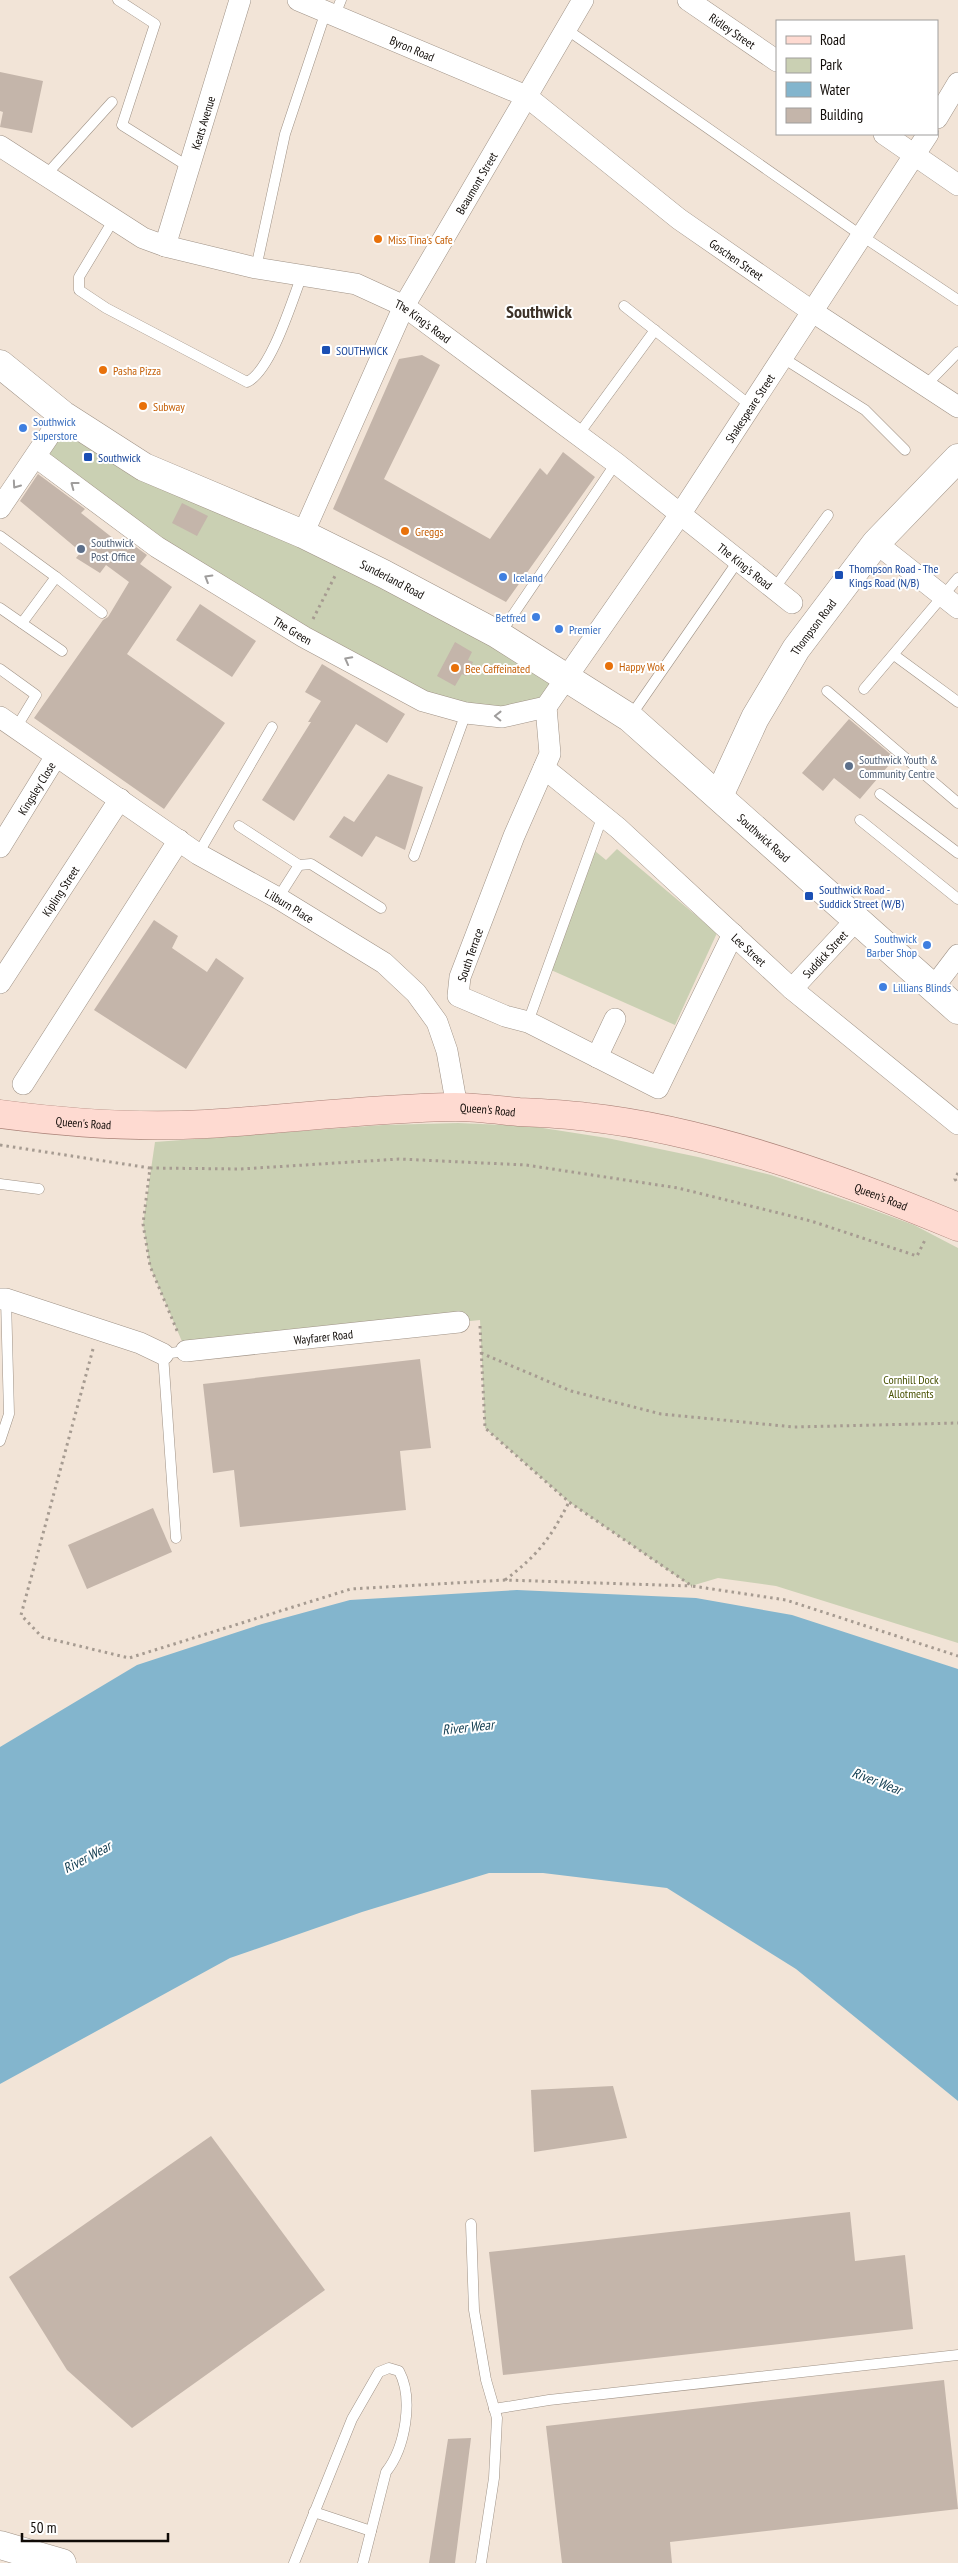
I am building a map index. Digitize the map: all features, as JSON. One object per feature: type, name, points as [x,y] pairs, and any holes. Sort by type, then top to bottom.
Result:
[{"type":"main road","name":"Queen's Road","points":[[0,1114],[51,1121],[120,1125],[204,1124],[362,1111],[457,1107],[589,1117],[675,1132],[755,1154],[888,1198],[958,1227]]},
{"type":"street","name":"Keats Avenue","points":[[165,246],[240,0]]},
{"type":"street","name":"Byron Road","points":[[298,0],[334,9],[526,96]]},
{"type":"street","name":"Beaumont Street","points":[[303,534],[404,306],[583,0]]},
{"type":"street","name":"Ridley Street","points":[[688,0],[776,60]]},
{"type":"street","points":[[938,116],[958,83]]},
{"type":"street","name":"Goschen Street","points":[[526,96],[679,219],[813,312],[958,407]]},
{"type":"street","points":[[885,135],[958,185]]},
{"type":"street","name":"Shakespeare Street","points":[[565,677],[681,513],[927,135]]},
{"type":"street","name":"The King's Road","points":[[0,146],[143,238],[165,246],[256,268],[356,284],[404,306],[616,463],[792,603]]},
{"type":"street","points":[[0,364],[62,415],[0,508]]},
{"type":"street","name":"Sunderland Road","points":[[62,415],[144,467],[303,534],[499,635],[565,677]]},
{"type":"street","name":"The Green","points":[[36,456],[157,547],[304,637],[423,701],[466,713],[502,717],[546,707]]},
{"type":"street","name":"Thompson Road","points":[[719,796],[756,718],[796,649],[876,543],[958,458]]},
{"type":"street","points":[[876,543],[950,602]]},
{"type":"street","points":[[546,707],[565,677]]},
{"type":"street","name":"Southwick Road","points":[[565,677],[630,718],[958,1010]]},
{"type":"street","name":"South Terrace","points":[[546,707],[550,754],[514,836],[460,977],[458,996],[505,1016],[528,1022],[658,1088],[733,934]]},
{"type":"street","name":"Lilburn Place","points":[[8,722],[198,854],[278,898],[384,963],[416,993],[439,1030],[447,1051],[457,1107]]},
{"type":"street","name":"Kingsley Close","points":[[0,847],[56,756]]},
{"type":"street","name":"Lee Street","points":[[544,768],[603,815],[792,989],[958,1124]]},
{"type":"street","name":"Kipling Street","points":[[0,983],[120,799]]},
{"type":"street","points":[[23,1084],[179,840]]},
{"type":"street","name":"Suddick Street","points":[[792,989],[856,920]]},
{"type":"street","points":[[933,988],[958,955]]},
{"type":"street","points":[[597,1057],[615,1019]]},
{"type":"street","points":[[3,1299],[140,1343],[163,1354]]},
{"type":"street","name":"Wayfarer Road","points":[[186,1352],[459,1322]]},
{"type":"street","points":[[0,2545],[62,2563]]},
{"type":"lane","points":[[118,0],[156,24],[122,125],[189,167]]},
{"type":"lane","points":[[256,268],[285,134],[334,9]]},
{"type":"lane","points":[[566,29],[862,236],[958,300]]},
{"type":"lane","points":[[46,176],[112,102]]},
{"type":"lane","points":[[114,219],[79,277],[79,290],[115,312],[246,382],[254,379],[267,360],[302,275]]},
{"type":"lane","points":[[624,306],[751,406]]},
{"type":"lane","points":[[578,434],[655,330]]},
{"type":"lane","points":[[926,385],[958,352]]},
{"type":"lane","points":[[783,358],[865,410],[905,450]]},
{"type":"lane","points":[[499,635],[616,463]]},
{"type":"lane","points":[[774,589],[828,515]]},
{"type":"lane","points":[[0,536],[102,613]]},
{"type":"lane","points":[[630,718],[738,561]]},
{"type":"lane","points":[[22,624],[56,577]]},
{"type":"lane","points":[[864,689],[894,655],[950,602],[958,578]]},
{"type":"lane","points":[[0,608],[62,651]]},
{"type":"lane","points":[[894,655],[958,702]]},
{"type":"lane","points":[[0,669],[36,695],[8,722]]},
{"type":"lane","points":[[827,691],[958,802]]},
{"type":"lane","points":[[414,856],[466,713]]},
{"type":"lane","points":[[198,854],[272,727]]},
{"type":"lane","points":[[880,794],[958,853]]},
{"type":"lane","points":[[528,1022],[603,815]]},
{"type":"lane","points":[[860,820],[958,899]]},
{"type":"lane","points":[[239,826],[299,864],[312,864],[382,908]]},
{"type":"lane","points":[[278,898],[299,864]]},
{"type":"lane","points":[[0,1184],[39,1189]]},
{"type":"lane","points":[[0,1441],[9,1414],[3,1299]]},
{"type":"lane","points":[[176,1538],[163,1354],[186,1352]]},
{"type":"lane","points":[[471,2224],[474,2310],[486,2380],[497,2418],[494,2478],[481,2563]]},
{"type":"lane","points":[[494,2409],[549,2400],[958,2355]]},
{"type":"lane","points":[[294,2563],[352,2419],[379,2372],[389,2368],[400,2371],[404,2378],[407,2400],[402,2438],[396,2460],[386,2472],[363,2563]]},
{"type":"lane","points":[[314,2512],[371,2531]]},
{"type":"path","points":[[304,637],[346,556]]},
{"type":"path","points":[[0,1145],[150,1168],[242,1169],[399,1159],[526,1165],[678,1188],[811,1221],[918,1256],[928,1234]]},
{"type":"path","points":[[150,1168],[143,1224],[150,1266],[186,1352]]},
{"type":"path","points":[[958,1173],[956,1179],[958,1184]]},
{"type":"path","points":[[459,1322],[480,1320],[484,1428],[569,1502],[692,1586]]},
{"type":"path","points":[[99,1329],[21,1615],[42,1637],[129,1658],[351,1589],[505,1580],[692,1586],[786,1600],[958,1656]]},
{"type":"path","points":[[481,1353],[571,1391],[661,1414],[794,1427],[958,1423]]},
{"type":"path","points":[[505,1580],[533,1558],[556,1528],[569,1502]]},
{"type":"green space","points":[[63,415],[567,678],[546,707],[466,713],[304,637],[36,457]]},
{"type":"green space","points":[[617,849],[717,933],[675,1025],[551,970],[595,851],[606,860]]},
{"type":"green space","name":"Cornhill Dock Allotments","points":[[458,1123],[530,1126],[607,1138],[771,1175],[914,1225],[958,1248],[958,1643],[776,1586],[718,1578],[691,1586],[569,1502],[485,1428],[480,1320],[186,1351],[150,1266],[143,1224],[155,1142],[383,1125]]},
{"type":"water","name":"River Wear","points":[[517,1590],[696,1598],[792,1615],[958,1669],[958,2101],[796,1969],[667,1888],[543,1873],[489,1873],[362,1912],[230,1958],[0,2084],[0,1747],[137,1665],[262,1624],[350,1600]]},
{"type":"building","points":[[0,72],[43,81],[32,133],[0,127],[3,112],[0,111]]},
{"type":"building","points":[[422,355],[440,365],[384,479],[490,539],[540,468],[547,475],[563,452],[595,477],[506,602],[333,509],[399,359]]},
{"type":"building","points":[[38,474],[85,509],[81,513],[128,550],[132,544],[147,555],[140,564],[172,587],[127,654],[225,723],[164,809],[34,718],[103,620],[108,617],[129,582],[106,565],[100,573],[76,558],[81,552],[20,501]]},
{"type":"building","points":[[182,503],[208,516],[197,536],[172,523]]},
{"type":"building","points":[[200,604],[256,641],[232,677],[176,640]]},
{"type":"building","name":"Bee Caffeinated","points":[[455,642],[472,652],[468,660],[473,662],[466,676],[462,674],[455,686],[437,676]]},
{"type":"building","points":[[322,664],[405,714],[387,743],[356,724],[294,821],[262,800],[311,722],[308,722],[321,701],[305,692]]},
{"type":"building","name":"Southwick Youth & Community Centre","points":[[849,719],[895,758],[860,799],[834,778],[823,791],[802,773]]},
{"type":"building","points":[[388,774],[423,787],[405,850],[376,836],[362,857],[329,837],[344,816],[354,822]]},
{"type":"building","points":[[154,920],[178,936],[172,948],[207,972],[216,958],[244,978],[186,1069],[94,1010]]},
{"type":"building","points":[[420,1359],[431,1448],[400,1451],[406,1510],[240,1527],[234,1470],[213,1473],[203,1384]]},
{"type":"building","points":[[153,1508],[172,1552],[87,1589],[68,1545]]},
{"type":"building","points":[[613,2086],[627,2138],[534,2152],[531,2090]]},
{"type":"building","points":[[211,2136],[325,2290],[132,2428],[67,2370],[9,2277]]},
{"type":"building","points":[[850,2212],[855,2261],[905,2255],[913,2329],[503,2375],[489,2252]]},
{"type":"building","points":[[944,2380],[958,2509],[670,2542],[672,2563],[562,2563],[546,2426]]},
{"type":"building","points":[[471,2438],[455,2563],[429,2563],[448,2439]]},
{"type":"place","name":"Miss Tina's Cafe","points":[[378,239]]},
{"type":"place","name":"SOUTHWICK","points":[[326,350]]},
{"type":"place","name":"Pasha Pizza","points":[[103,370]]},
{"type":"place","name":"Subway","points":[[143,406]]},
{"type":"place","name":"Southwick Superstore","points":[[23,428]]},
{"type":"place","name":"Southwick","points":[[88,457]]},
{"type":"place","name":"Greggs","points":[[405,531]]},
{"type":"place","name":"Southwick Post Office","points":[[81,549]]},
{"type":"place","name":"Thompson Road - The Kings Road (N/B)","points":[[839,575]]},
{"type":"place","name":"Iceland","points":[[503,577]]},
{"type":"place","name":"Betfred","points":[[536,617]]},
{"type":"place","name":"Premier","points":[[559,629]]},
{"type":"place","name":"Happy Wok","points":[[609,666]]},
{"type":"place","name":"Bee Caffeinated","points":[[455,668]]},
{"type":"place","name":"Southwick Youth & Community Centre","points":[[849,766]]},
{"type":"place","name":"Southwick Road - Suddick Street (W/B)","points":[[809,896]]},
{"type":"place","name":"Southwick Barber Shop","points":[[927,945]]},
{"type":"place","name":"Lillians Blinds","points":[[883,987]]},
{"type":"district","name":"Southwick","points":[[539,311]]}]
